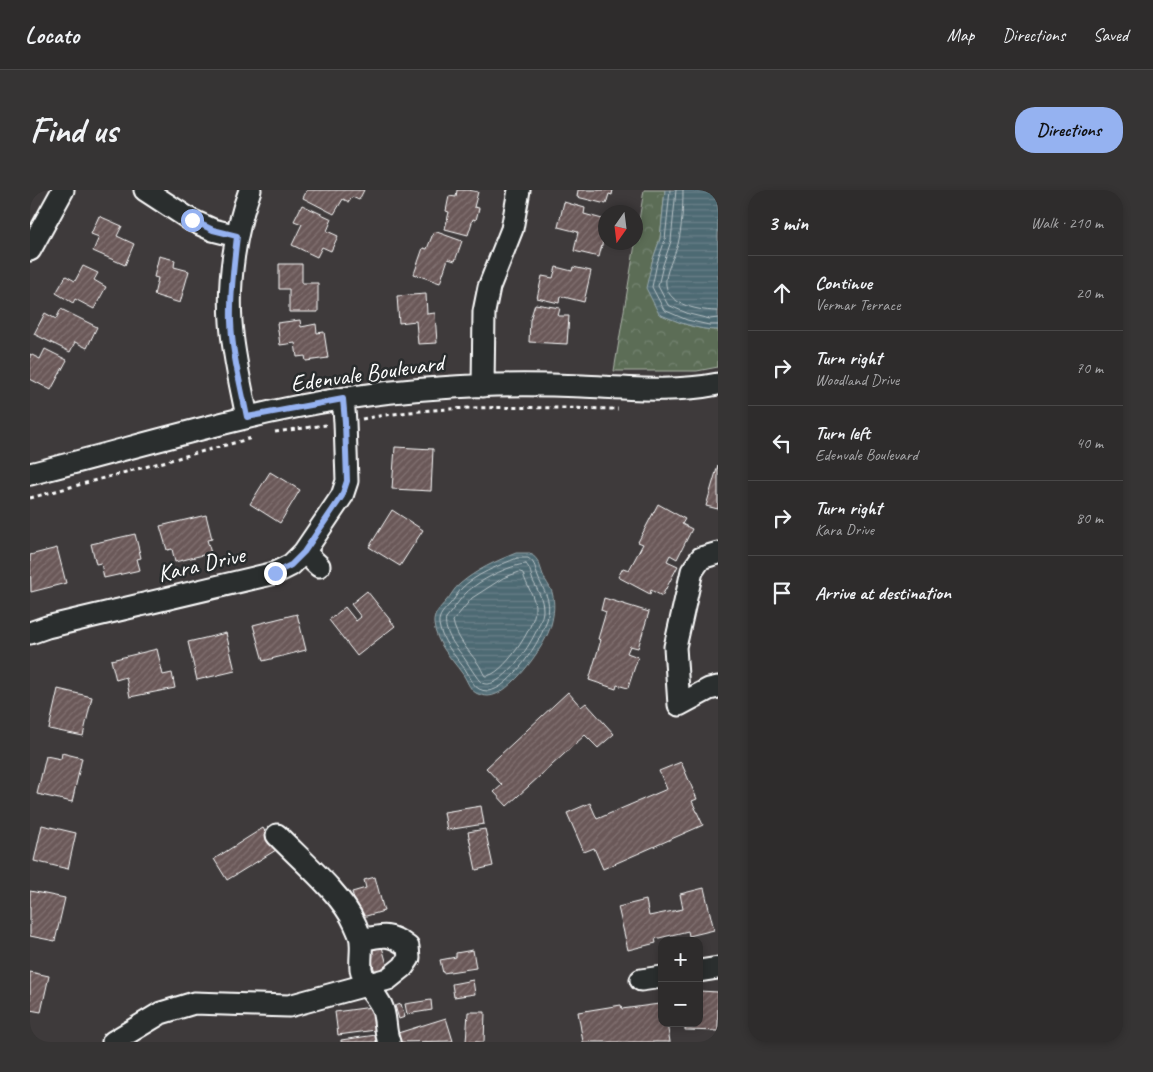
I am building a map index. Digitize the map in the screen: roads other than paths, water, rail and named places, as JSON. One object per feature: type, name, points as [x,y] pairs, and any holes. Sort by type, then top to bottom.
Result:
[{"type":"street","points":[[30,250],[63,190]]},
{"type":"street","points":[[145,190],[192,220],[213,230],[237,236]]},
{"type":"street","points":[[247,417],[237,368],[231,322],[232,280],[237,236],[250,190]]},
{"type":"street","points":[[483,386],[484,312],[489,287],[512,229],[519,190]]},
{"type":"street","name":"Edenvale Boulevard","points":[[30,474],[247,417],[343,399],[438,388],[526,384],[652,389],[703,387],[718,384]]},
{"type":"street","name":"Kara Drive","points":[[30,633],[48,627],[275,573],[291,565],[312,559],[342,496],[347,481],[343,399]]},
{"type":"street","points":[[718,553],[701,558],[692,571],[675,647],[680,705],[709,689],[718,687]]},
{"type":"street","points":[[277,835],[321,880],[341,903],[354,922],[362,940],[360,950],[361,968],[366,985],[381,1004],[386,1017],[389,1042]]},
{"type":"street","points":[[113,1042],[161,1013],[194,1003],[289,1006],[388,979],[403,967],[409,958],[408,947],[397,938],[383,935],[362,940]]},
{"type":"street","points":[[703,970],[718,968]]},
{"type":"street","points":[[640,980],[658,978]]},
{"type":"water","points":[[665,190],[718,190],[718,330],[680,323],[659,314],[646,288],[660,239]]},
{"type":"water","points":[[516,553],[530,553],[539,563],[552,592],[554,604],[552,621],[542,645],[516,679],[497,694],[488,696],[477,694],[441,644],[435,631],[435,617],[437,611],[466,579],[487,566]]}]
